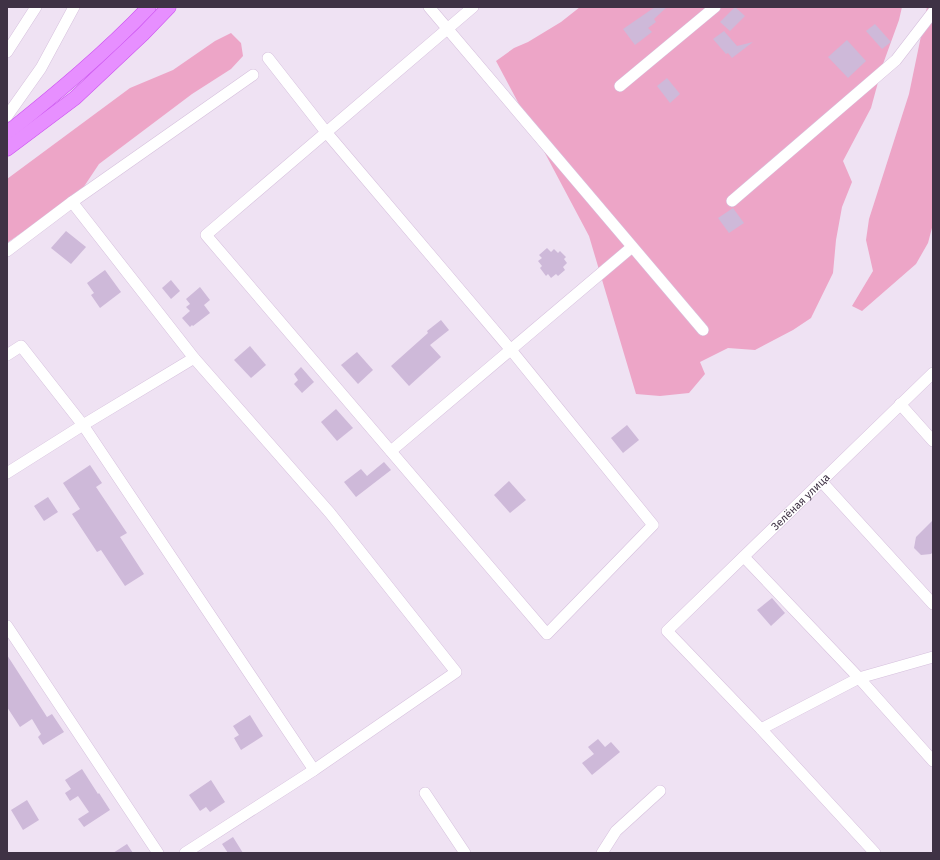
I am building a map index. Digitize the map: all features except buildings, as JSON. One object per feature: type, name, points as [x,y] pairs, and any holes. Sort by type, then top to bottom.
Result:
[{"type":"main road","points":[[7,133],[66,86],[135,22],[149,7]]},
{"type":"main road","points":[[7,149],[75,98],[143,34],[169,7]]},
{"type":"street","points":[[7,52],[36,7]]},
{"type":"street","points":[[7,116],[41,68],[74,7]]},
{"type":"street","points":[[429,7],[703,330]]},
{"type":"street","points":[[268,58],[326,132],[511,350],[653,525],[547,634],[206,235],[326,132],[448,29],[473,7]]},
{"type":"street","points":[[620,86],[714,7]]},
{"type":"street","points":[[732,200],[896,60],[933,12]]},
{"type":"street","points":[[7,251],[72,202],[253,74]]},
{"type":"street","points":[[72,202],[194,358],[330,513],[456,672],[314,770],[185,853]]},
{"type":"street","points":[[391,451],[632,247]]},
{"type":"street","points":[[7,355],[21,346],[83,425],[314,770]]},
{"type":"street","points":[[7,473],[194,358]]},
{"type":"street","name":"Зелёная улица","points":[[762,729],[667,631],[933,373]]},
{"type":"street","points":[[900,404],[933,441]]},
{"type":"street","points":[[821,481],[933,604]]},
{"type":"street","points":[[744,556],[859,678],[933,761]]},
{"type":"street","points":[[7,626],[158,853]]},
{"type":"street","points":[[875,853],[762,729],[859,678],[933,657]]},
{"type":"street","points":[[602,853],[616,831],[660,791]]},
{"type":"street","points":[[425,793],[464,853]]},
{"type":"shaded area","points":[[580,7],[902,7],[899,20],[883,64],[871,108],[843,161],[852,182],[842,207],[836,240],[833,273],[811,318],[793,330],[755,350],[728,348],[700,362],[705,374],[689,393],[660,396],[636,394],[589,236],[496,61],[514,48],[528,42],[561,22]]},
{"type":"shaded area","points":[[927,7],[933,7],[933,224],[928,243],[916,264],[862,311],[852,306],[873,271],[866,240],[869,219],[909,94]]},
{"type":"shaded area","points":[[231,33],[241,43],[243,56],[231,69],[192,94],[99,164],[81,191],[7,243],[7,179],[130,88],[173,70],[215,41]]}]
